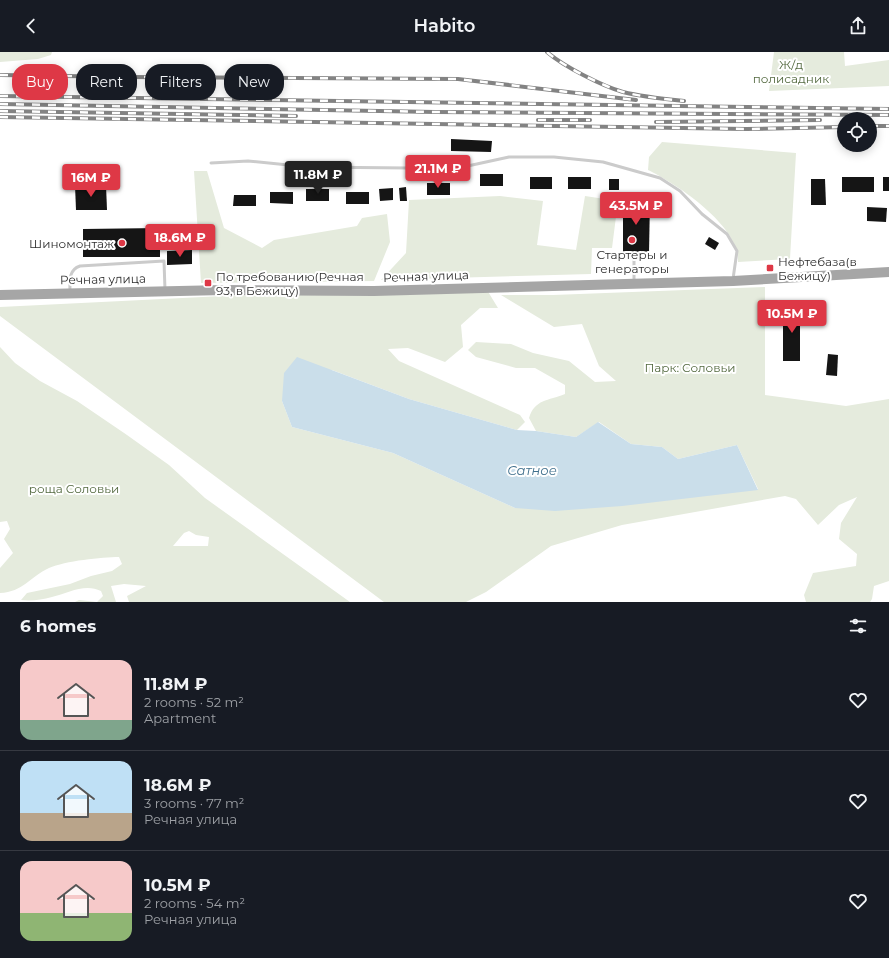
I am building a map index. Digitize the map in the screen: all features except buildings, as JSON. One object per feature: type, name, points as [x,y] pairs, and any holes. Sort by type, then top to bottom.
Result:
[{"type":"main road","name":"Речная улица","points":[[0,294],[374,291],[733,281],[889,272]]},
{"type":"lane","points":[[211,163],[248,162],[308,167],[408,168],[463,167],[509,157],[554,157],[603,162],[660,178],[680,191],[702,214],[727,234],[737,251],[733,281]]},
{"type":"lane","points":[[634,260],[634,283]]},
{"type":"lane","points":[[70,293],[71,273],[74,268],[80,266],[164,261],[165,292]]},
{"type":"green space","points":[[0,52],[52,52],[51,55],[38,59],[0,62]]},
{"type":"green space","name":"Ж/д полисадник","points":[[774,52],[844,52],[845,66],[889,60],[889,86],[769,91]]},
{"type":"green space","points":[[662,142],[796,153],[790,259],[738,262],[736,248],[729,234],[718,221],[705,208],[675,185],[648,170],[649,157]]},
{"type":"green space","points":[[194,171],[207,171],[224,228],[262,248],[274,240],[357,226],[362,218],[387,214],[390,242],[374,281],[201,283]]},
{"type":"green space","points":[[500,196],[543,201],[537,245],[576,250],[585,196],[618,201],[612,248],[592,248],[591,274],[381,280],[406,253],[409,200]]},
{"type":"green space","name":"Парк: Соловьи","points":[[765,287],[765,395],[846,406],[889,399],[889,581],[874,586],[872,599],[870,602],[806,602],[804,595],[813,573],[856,566],[857,554],[839,539],[841,523],[857,497],[839,505],[818,525],[796,499],[785,496],[622,525],[551,546],[486,592],[466,602],[384,602],[0,316],[0,307],[223,296],[487,290],[498,308],[480,308],[461,325],[463,347],[445,362],[408,348],[388,349],[399,361],[520,415],[525,422],[517,430],[409,399],[332,370],[282,401],[292,427],[393,453],[515,508],[659,501],[758,489],[737,445],[678,459],[662,447],[631,444],[599,422],[576,437],[536,431],[529,418],[535,407],[543,402],[565,394],[565,385],[535,368],[516,368],[476,357],[468,350],[476,342],[511,344],[533,353],[569,361],[595,382],[616,381],[599,366],[582,324],[554,327],[501,295],[553,295]]},
{"type":"green space","name":"роща Соловьи","points":[[0,347],[15,363],[40,381],[77,401],[169,465],[205,498],[350,602],[129,602],[127,596],[146,586],[124,584],[111,586],[116,602],[97,602],[103,596],[101,591],[89,588],[83,588],[44,599],[21,600],[27,593],[70,584],[91,576],[112,571],[122,564],[119,557],[64,563],[49,568],[15,590],[0,593],[0,568],[13,553],[4,539],[10,529],[7,521],[0,522]],"holes":[[[189,531],[196,535],[209,537],[208,546],[173,546],[184,533]]]},
{"type":"green space","points":[[79,600],[97,602],[75,602]]},
{"type":"water","name":"Сатное","points":[[297,357],[409,399],[517,430],[536,431],[576,437],[598,422],[631,444],[662,447],[678,459],[737,445],[758,490],[622,506],[555,511],[515,508],[393,453],[292,427],[282,401],[284,373]]},
{"type":"railway","points":[[547,52],[573,69],[614,89],[661,99],[684,101]]},
{"type":"railway","points":[[0,75],[458,79],[636,100]]},
{"type":"railway","points":[[0,96],[889,109]]},
{"type":"railway","points":[[0,104],[435,112],[889,115]]},
{"type":"railway","points":[[0,111],[296,116]]},
{"type":"railway","points":[[0,117],[746,129],[837,127]]},
{"type":"railway","points":[[538,120],[590,120]]},
{"type":"railway","points":[[656,122],[820,120]]},
{"type":"railway","points":[[877,126],[889,126]]},
{"type":"place","name":"Стартеры и генераторы","points":[[632,240]]},
{"type":"place","name":"Шиномонтаж","points":[[122,243]]},
{"type":"place","name":"Нефтебаза(в Бежицу)","points":[[770,268]]},
{"type":"place","name":"По требованию(Речная 93, в Бежицу)","points":[[208,283]]}]
